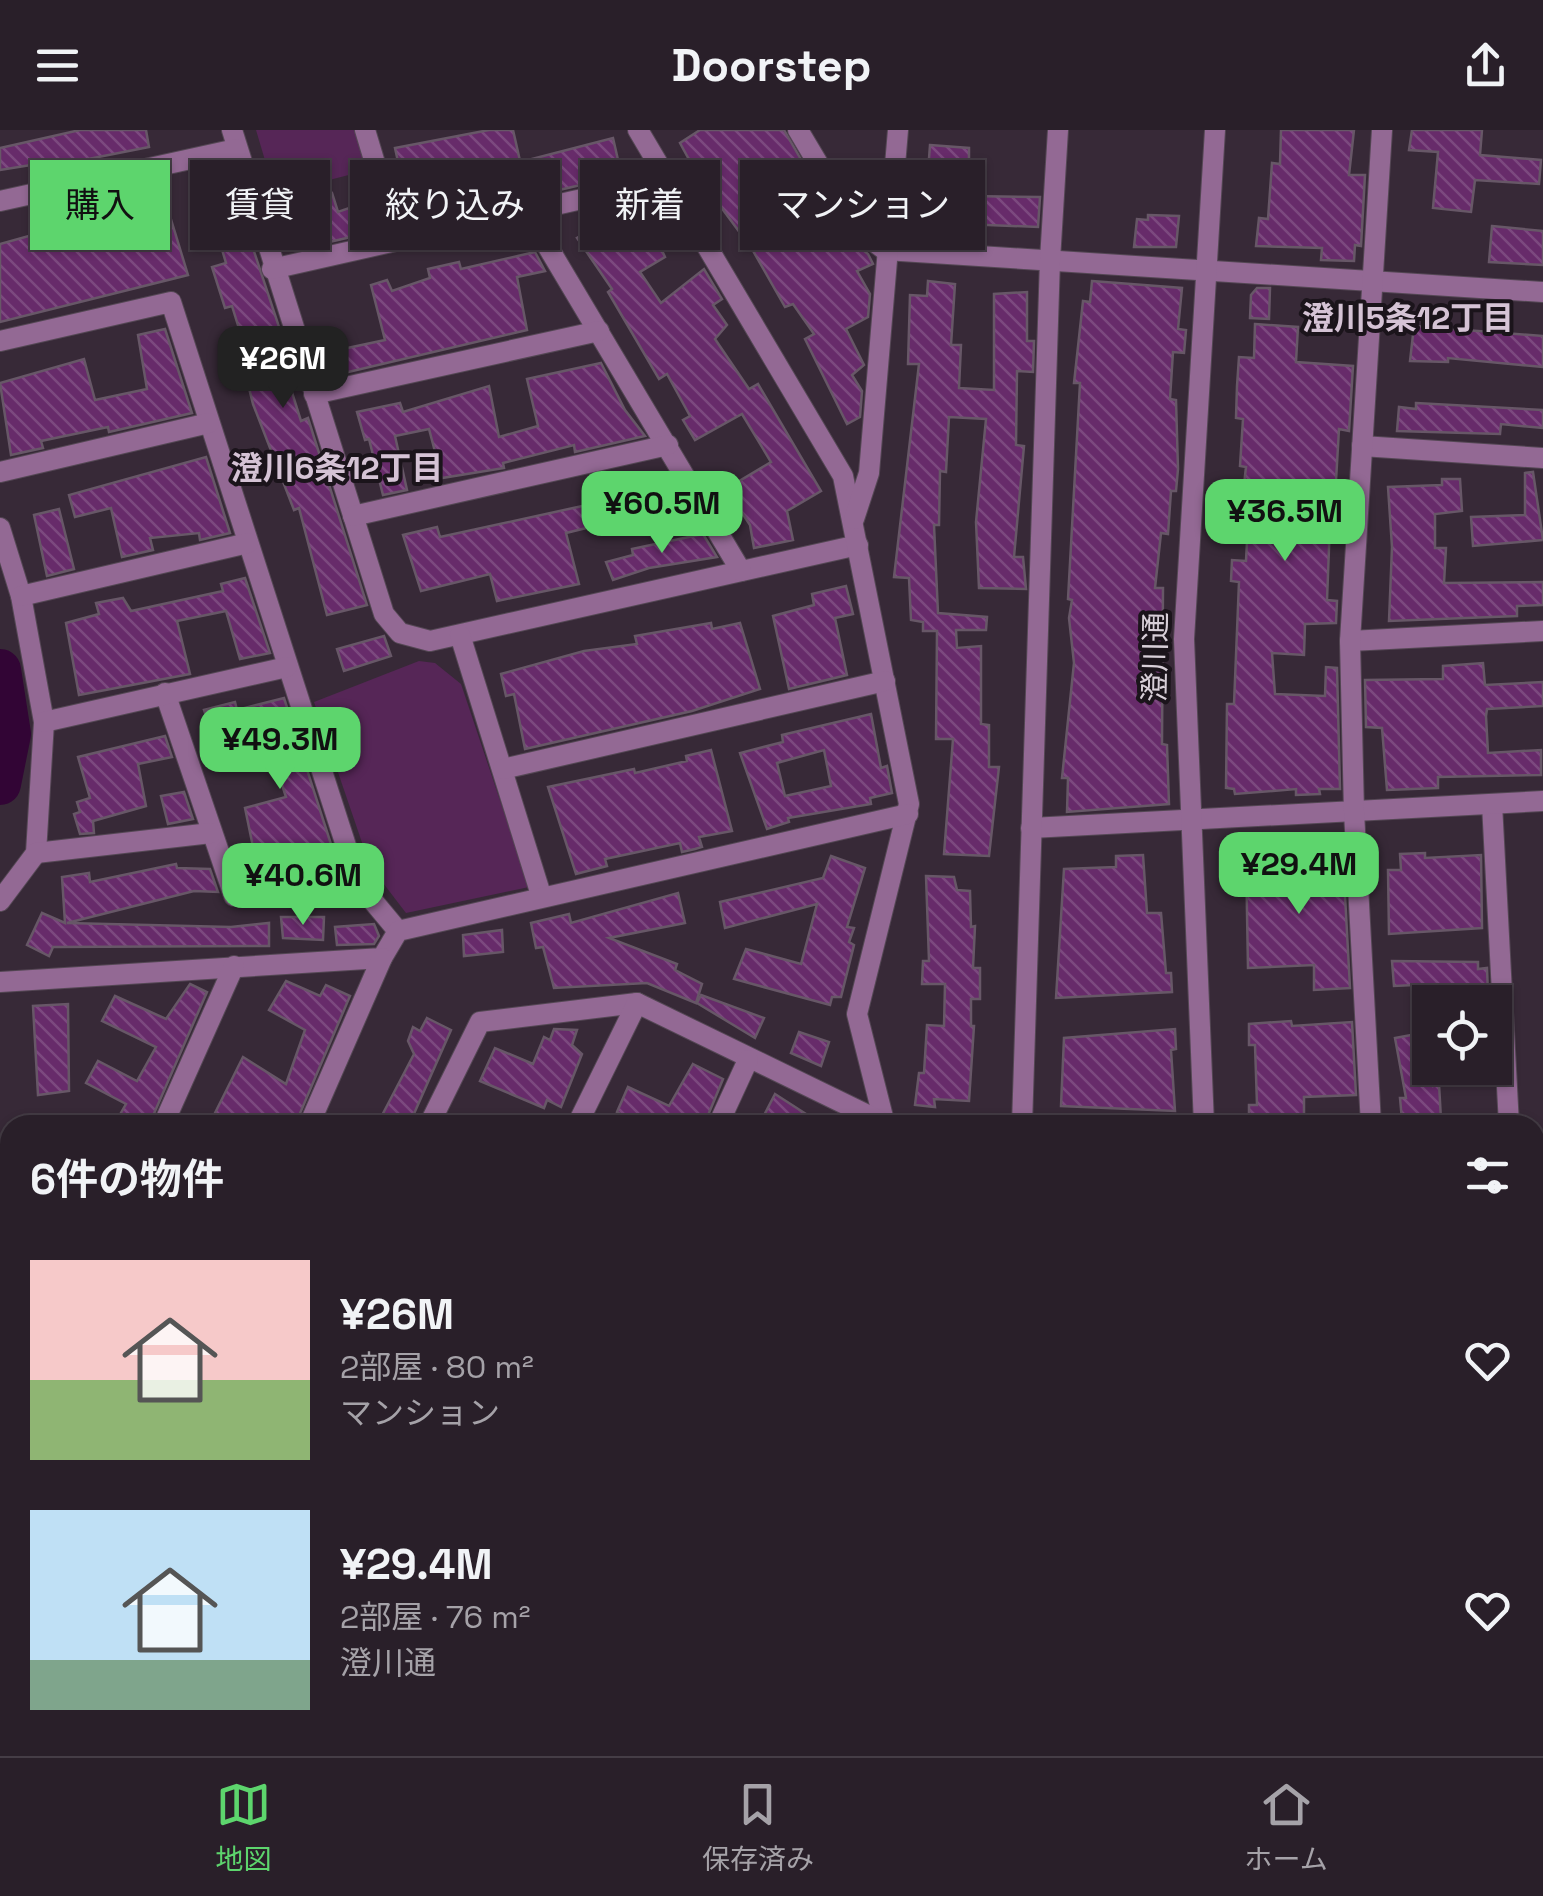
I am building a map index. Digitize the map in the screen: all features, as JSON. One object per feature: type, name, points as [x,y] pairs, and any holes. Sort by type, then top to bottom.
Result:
[{"type":"street","points":[[365,130],[374,160]]},
{"type":"street","points":[[638,130],[655,160]]},
{"type":"street","points":[[798,130],[816,160]]},
{"type":"street","points":[[895,160],[898,130]]},
{"type":"street","points":[[1022,1115],[1050,260],[1058,130]]},
{"type":"street","name":"澄川通","points":[[1203,1115],[1188,818],[1184,639],[1216,130]]},
{"type":"street","points":[[1370,1115],[1354,812],[1350,641],[1382,130]]},
{"type":"street","points":[[0,201],[234,140],[272,269],[390,623],[414,639],[460,635],[858,545]]},
{"type":"street","points":[[272,269],[355,250]]},
{"type":"street","points":[[550,250],[742,571]]},
{"type":"street","points":[[708,250],[844,476],[858,545],[908,814],[857,1014],[883,1115]]},
{"type":"street","points":[[852,524],[869,473],[885,250],[1543,292]]},
{"type":"street","points":[[0,342],[171,302],[358,883],[398,931]]},
{"type":"street","points":[[314,394],[599,331]]},
{"type":"street","points":[[0,472],[209,422]]},
{"type":"street","points":[[354,516],[668,445]]},
{"type":"street","points":[[1362,446],[1543,458]]},
{"type":"street","points":[[0,528],[21,596],[44,722],[36,853],[0,900]]},
{"type":"street","points":[[21,596],[248,543]]},
{"type":"street","points":[[1350,641],[1543,631]]},
{"type":"street","points":[[460,635],[541,895]]},
{"type":"street","points":[[44,722],[288,667]]},
{"type":"street","points":[[503,769],[884,681]]},
{"type":"street","points":[[166,693],[234,896],[358,883]]},
{"type":"street","points":[[1031,828],[1543,801]]},
{"type":"street","points":[[1492,804],[1508,1115]]},
{"type":"street","points":[[313,1115],[382,958],[398,931],[541,895],[908,814]]},
{"type":"street","points":[[36,853],[211,833]]},
{"type":"street","points":[[0,982],[382,958]]},
{"type":"street","points":[[167,1115],[234,966]]},
{"type":"street","points":[[582,1115],[637,1004]]},
{"type":"street","points":[[434,1115],[480,1022],[637,1004],[855,1115]]},
{"type":"street","points":[[723,1115],[748,1060]]},
{"type":"shaded area","points":[[256,130],[358,130],[366,160],[350,160],[350,175],[330,180],[330,160],[265,160]]},
{"type":"shaded area","points":[[419,661],[435,663],[461,684],[529,887],[406,913],[370,866],[314,702]]},
{"type":"building","points":[[80,130],[146,130],[149,147],[83,160],[30,160],[30,165],[0,170],[0,148]]},
{"type":"building","points":[[489,130],[513,130],[520,160],[398,160],[395,148]]},
{"type":"building","points":[[700,130],[784,130],[801,160],[740,160],[740,233],[720,206],[720,160],[689,160],[680,143]]},
{"type":"building","points":[[1281,130],[1354,130],[1349,175],[1365,175],[1361,246],[1355,245],[1354,261],[1321,260],[1322,248],[1256,246],[1259,218],[1268,219],[1272,163],[1280,164]]},
{"type":"building","points":[[1412,130],[1482,130],[1480,155],[1541,160],[1539,184],[1475,180],[1471,212],[1433,208],[1438,152],[1409,150]]},
{"type":"building","points":[[613,138],[618,160],[580,160],[580,185],[560,190],[560,160],[528,160]]},
{"type":"building","points":[[930,145],[969,148],[969,160],[929,160]]},
{"type":"building","points":[[330,193],[338,212],[350,208],[350,237],[330,242]]},
{"type":"building","points":[[985,196],[1040,197],[1038,227],[985,225]]},
{"type":"building","points":[[1148,215],[1179,216],[1176,247],[1134,247],[1137,219],[1148,220]]},
{"type":"building","points":[[170,216],[188,275],[0,322],[0,244],[30,236],[30,250],[170,250]]},
{"type":"building","points":[[1492,226],[1543,231],[1543,265],[1489,262]]},
{"type":"building","points":[[222,250],[254,250],[284,342],[277,345],[301,421],[308,418],[367,605],[327,615],[299,508],[294,510],[253,404],[246,376],[253,374],[232,306],[225,308],[212,267],[226,263]]},
{"type":"building","points":[[585,250],[662,250],[665,257],[640,272],[661,303],[704,269],[722,299],[713,305],[727,325],[715,339],[749,389],[758,384],[821,491],[787,511],[793,540],[754,548],[750,525],[726,489],[771,462],[742,414],[695,440],[683,420],[690,416],[667,374],[659,379],[608,292],[612,289]]},
{"type":"building","points":[[753,250],[863,250],[868,254],[873,264],[857,271],[870,294],[868,317],[846,329],[864,365],[852,375],[862,391],[860,417],[847,424],[805,339],[814,334],[793,304],[785,307]]},
{"type":"building","points":[[535,252],[545,271],[517,277],[527,330],[344,373],[338,350],[385,340],[371,285],[387,280],[392,291],[430,278],[428,269],[459,262],[461,269]]},
{"type":"building","points":[[928,281],[955,284],[951,345],[961,345],[959,388],[994,390],[994,294],[1027,292],[1027,341],[1034,341],[1033,372],[1017,371],[1016,445],[1024,446],[1014,557],[1023,557],[1026,589],[979,588],[976,522],[986,419],[949,417],[946,472],[940,471],[939,525],[934,525],[938,613],[987,617],[986,630],[956,630],[957,648],[981,646],[981,724],[989,725],[989,767],[999,767],[989,856],[944,854],[953,739],[936,739],[937,631],[923,631],[923,622],[911,620],[909,578],[894,577],[919,364],[908,364],[910,295],[927,296]]},
{"type":"building","points":[[1092,281],[1182,288],[1178,329],[1186,330],[1184,353],[1173,352],[1170,399],[1176,400],[1178,469],[1176,491],[1171,491],[1168,534],[1161,533],[1155,588],[1163,588],[1162,744],[1167,745],[1169,804],[1067,812],[1068,778],[1062,778],[1074,663],[1069,618],[1072,600],[1068,599],[1080,383],[1074,383],[1083,301],[1090,302]]},
{"type":"building","points":[[1257,288],[1270,288],[1269,319],[1250,318],[1251,295]]},
{"type":"building","points":[[1255,324],[1298,327],[1296,362],[1353,366],[1349,431],[1339,429],[1335,498],[1331,497],[1327,600],[1337,601],[1336,623],[1305,624],[1304,655],[1272,653],[1275,694],[1325,696],[1326,667],[1337,668],[1340,789],[1319,789],[1320,794],[1296,795],[1296,789],[1235,794],[1234,789],[1226,788],[1227,704],[1234,704],[1239,582],[1231,581],[1232,560],[1246,561],[1249,503],[1242,503],[1246,467],[1240,466],[1243,419],[1236,418],[1237,386],[1239,357],[1254,358]]},
{"type":"building","points":[[1414,326],[1543,336],[1543,367],[1448,358],[1448,362],[1410,361]]},
{"type":"building","points":[[165,329],[192,413],[109,432],[108,427],[41,441],[43,448],[11,455],[0,383],[84,359],[95,400],[147,389],[138,335]]},
{"type":"building","points":[[601,363],[625,410],[645,436],[575,452],[574,445],[503,463],[504,468],[442,478],[429,429],[395,436],[407,490],[383,495],[369,439],[365,440],[357,412],[400,403],[403,412],[489,386],[499,437],[538,426],[527,379]]},
{"type":"building","points":[[1416,403],[1543,410],[1543,428],[1501,424],[1500,434],[1397,431],[1399,407],[1416,409]]},
{"type":"building","points":[[206,457],[230,533],[200,540],[199,533],[150,538],[153,550],[122,557],[111,508],[75,517],[69,495]]},
{"type":"building","points":[[1533,472],[1543,540],[1473,546],[1471,517],[1525,515],[1525,473]]},
{"type":"building","points":[[1442,479],[1460,479],[1462,511],[1435,514],[1435,548],[1446,548],[1444,583],[1543,582],[1543,605],[1517,606],[1517,616],[1389,621],[1392,547],[1388,487],[1442,485]]},
{"type":"building","points":[[670,481],[685,504],[566,533],[579,584],[497,601],[490,574],[421,591],[403,535],[437,527],[440,537],[587,505],[584,492],[625,482],[628,491]]},
{"type":"building","points":[[59,509],[74,569],[47,576],[34,515]]},
{"type":"building","points":[[703,534],[717,557],[649,568],[613,580],[606,562],[633,555],[632,549]]},
{"type":"building","points":[[245,578],[270,653],[240,659],[226,611],[177,621],[190,674],[79,695],[66,623],[99,614],[96,603],[123,598],[131,611],[223,591],[221,584]]},
{"type":"building","points":[[846,586],[853,614],[835,618],[847,675],[789,689],[773,616],[814,605],[812,594]]},
{"type":"building","points":[[711,623],[712,629],[740,623],[760,689],[692,711],[525,749],[514,694],[506,696],[501,674],[584,651],[637,644],[635,636]]},
{"type":"building","points":[[384,636],[391,656],[344,671],[337,649]]},
{"type":"building","points":[[1483,663],[1485,685],[1543,682],[1543,706],[1487,709],[1486,716],[1488,753],[1541,750],[1541,775],[1438,777],[1438,788],[1387,790],[1382,728],[1366,727],[1365,680],[1443,679],[1443,666]]},
{"type":"building","points":[[284,698],[338,866],[307,875],[303,862],[259,876],[245,808],[286,797],[264,729],[214,741],[204,710],[235,702],[237,710]]},
{"type":"building","points":[[871,714],[881,768],[887,766],[892,793],[870,798],[871,804],[788,818],[789,822],[767,829],[740,753],[783,742],[782,735]],"holes":[[[824,750],[831,786],[785,796],[777,763]]]},
{"type":"building","points":[[165,736],[172,757],[138,764],[146,806],[93,821],[94,833],[80,834],[74,814],[80,812],[77,802],[90,798],[78,757]]},
{"type":"building","points":[[711,750],[732,831],[699,837],[702,847],[695,849],[682,852],[680,843],[605,859],[607,866],[576,874],[548,787],[634,769],[635,773],[687,761],[686,756]]},
{"type":"building","points":[[184,792],[193,819],[168,824],[161,796]]},
{"type":"building","points":[[1425,853],[1425,858],[1481,855],[1482,928],[1389,934],[1388,870],[1401,870],[1400,854]]},
{"type":"building","points":[[1143,855],[1147,913],[1161,913],[1166,973],[1171,973],[1172,992],[1056,998],[1064,869],[1116,867],[1116,856]]},
{"type":"building","points":[[831,856],[865,868],[847,927],[854,928],[849,942],[854,945],[841,997],[832,997],[830,1005],[734,979],[746,949],[801,964],[817,904],[725,928],[720,902],[823,878]]},
{"type":"building","points":[[1246,856],[1275,856],[1276,861],[1343,858],[1350,988],[1314,990],[1314,965],[1248,968]]},
{"type":"building","points":[[176,864],[177,868],[210,869],[218,892],[194,891],[67,923],[231,927],[269,923],[269,946],[53,947],[49,956],[27,945],[42,913],[65,923],[62,877],[89,873],[90,882]]},
{"type":"building","points":[[926,876],[954,877],[957,890],[970,891],[971,927],[975,926],[973,968],[980,968],[980,999],[971,999],[974,1026],[969,1101],[934,1099],[935,1107],[915,1105],[919,1073],[924,1073],[927,1025],[944,1026],[945,984],[922,984],[923,961],[929,961]]},
{"type":"building","points":[[678,893],[685,923],[609,938],[677,964],[675,970],[702,984],[696,1003],[647,983],[554,988],[543,947],[536,948],[531,923],[569,914],[571,923]]},
{"type":"building","points":[[281,917],[324,917],[323,940],[283,938]]},
{"type":"building","points":[[374,924],[379,936],[374,944],[337,945],[335,927]]},
{"type":"building","points":[[502,930],[503,952],[464,956],[463,935]]},
{"type":"building","points":[[1392,961],[1478,962],[1478,969],[1487,968],[1488,985],[1394,986]]},
{"type":"building","points":[[286,981],[320,996],[326,985],[350,996],[299,1115],[214,1115],[243,1057],[286,1084],[305,1030],[269,1010]]},
{"type":"building","points":[[190,984],[207,992],[153,1115],[120,1115],[126,1104],[86,1083],[98,1061],[137,1081],[156,1047],[102,1021],[115,996],[166,1019]]},
{"type":"building","points":[[701,995],[764,1018],[755,1038],[697,1003]]},
{"type":"building","points":[[68,1004],[69,1091],[38,1095],[33,1006]]},
{"type":"building","points":[[427,1018],[451,1030],[413,1115],[382,1115],[414,1054],[408,1041],[413,1027],[420,1031]]},
{"type":"building","points":[[1352,1022],[1356,1095],[1304,1097],[1304,1115],[1249,1115],[1249,1105],[1257,1105],[1255,1045],[1249,1045],[1249,1024]]},
{"type":"building","points":[[554,1029],[577,1030],[572,1045],[582,1054],[561,1107],[547,1100],[544,1108],[480,1081],[495,1048],[533,1064],[544,1037],[550,1040]]},
{"type":"building","points":[[1175,1029],[1176,1049],[1171,1050],[1175,1111],[1061,1106],[1064,1038]]},
{"type":"building","points":[[799,1032],[829,1042],[821,1066],[791,1053]]},
{"type":"building","points":[[1412,1035],[1412,1085],[1439,1085],[1441,1115],[1402,1115],[1400,1098],[1406,1098],[1395,1038]]},
{"type":"building","points":[[693,1064],[723,1079],[708,1115],[617,1112],[628,1087],[669,1106]]},
{"type":"building","points":[[775,1094],[808,1115],[764,1115]]},
{"type":"waterway","points":[[0,670],[10,734],[0,784]]},
{"type":"district","name":"澄川5条12丁目","points":[[1408,318]]},
{"type":"district","name":"澄川6条12丁目","points":[[337,468]]}]
